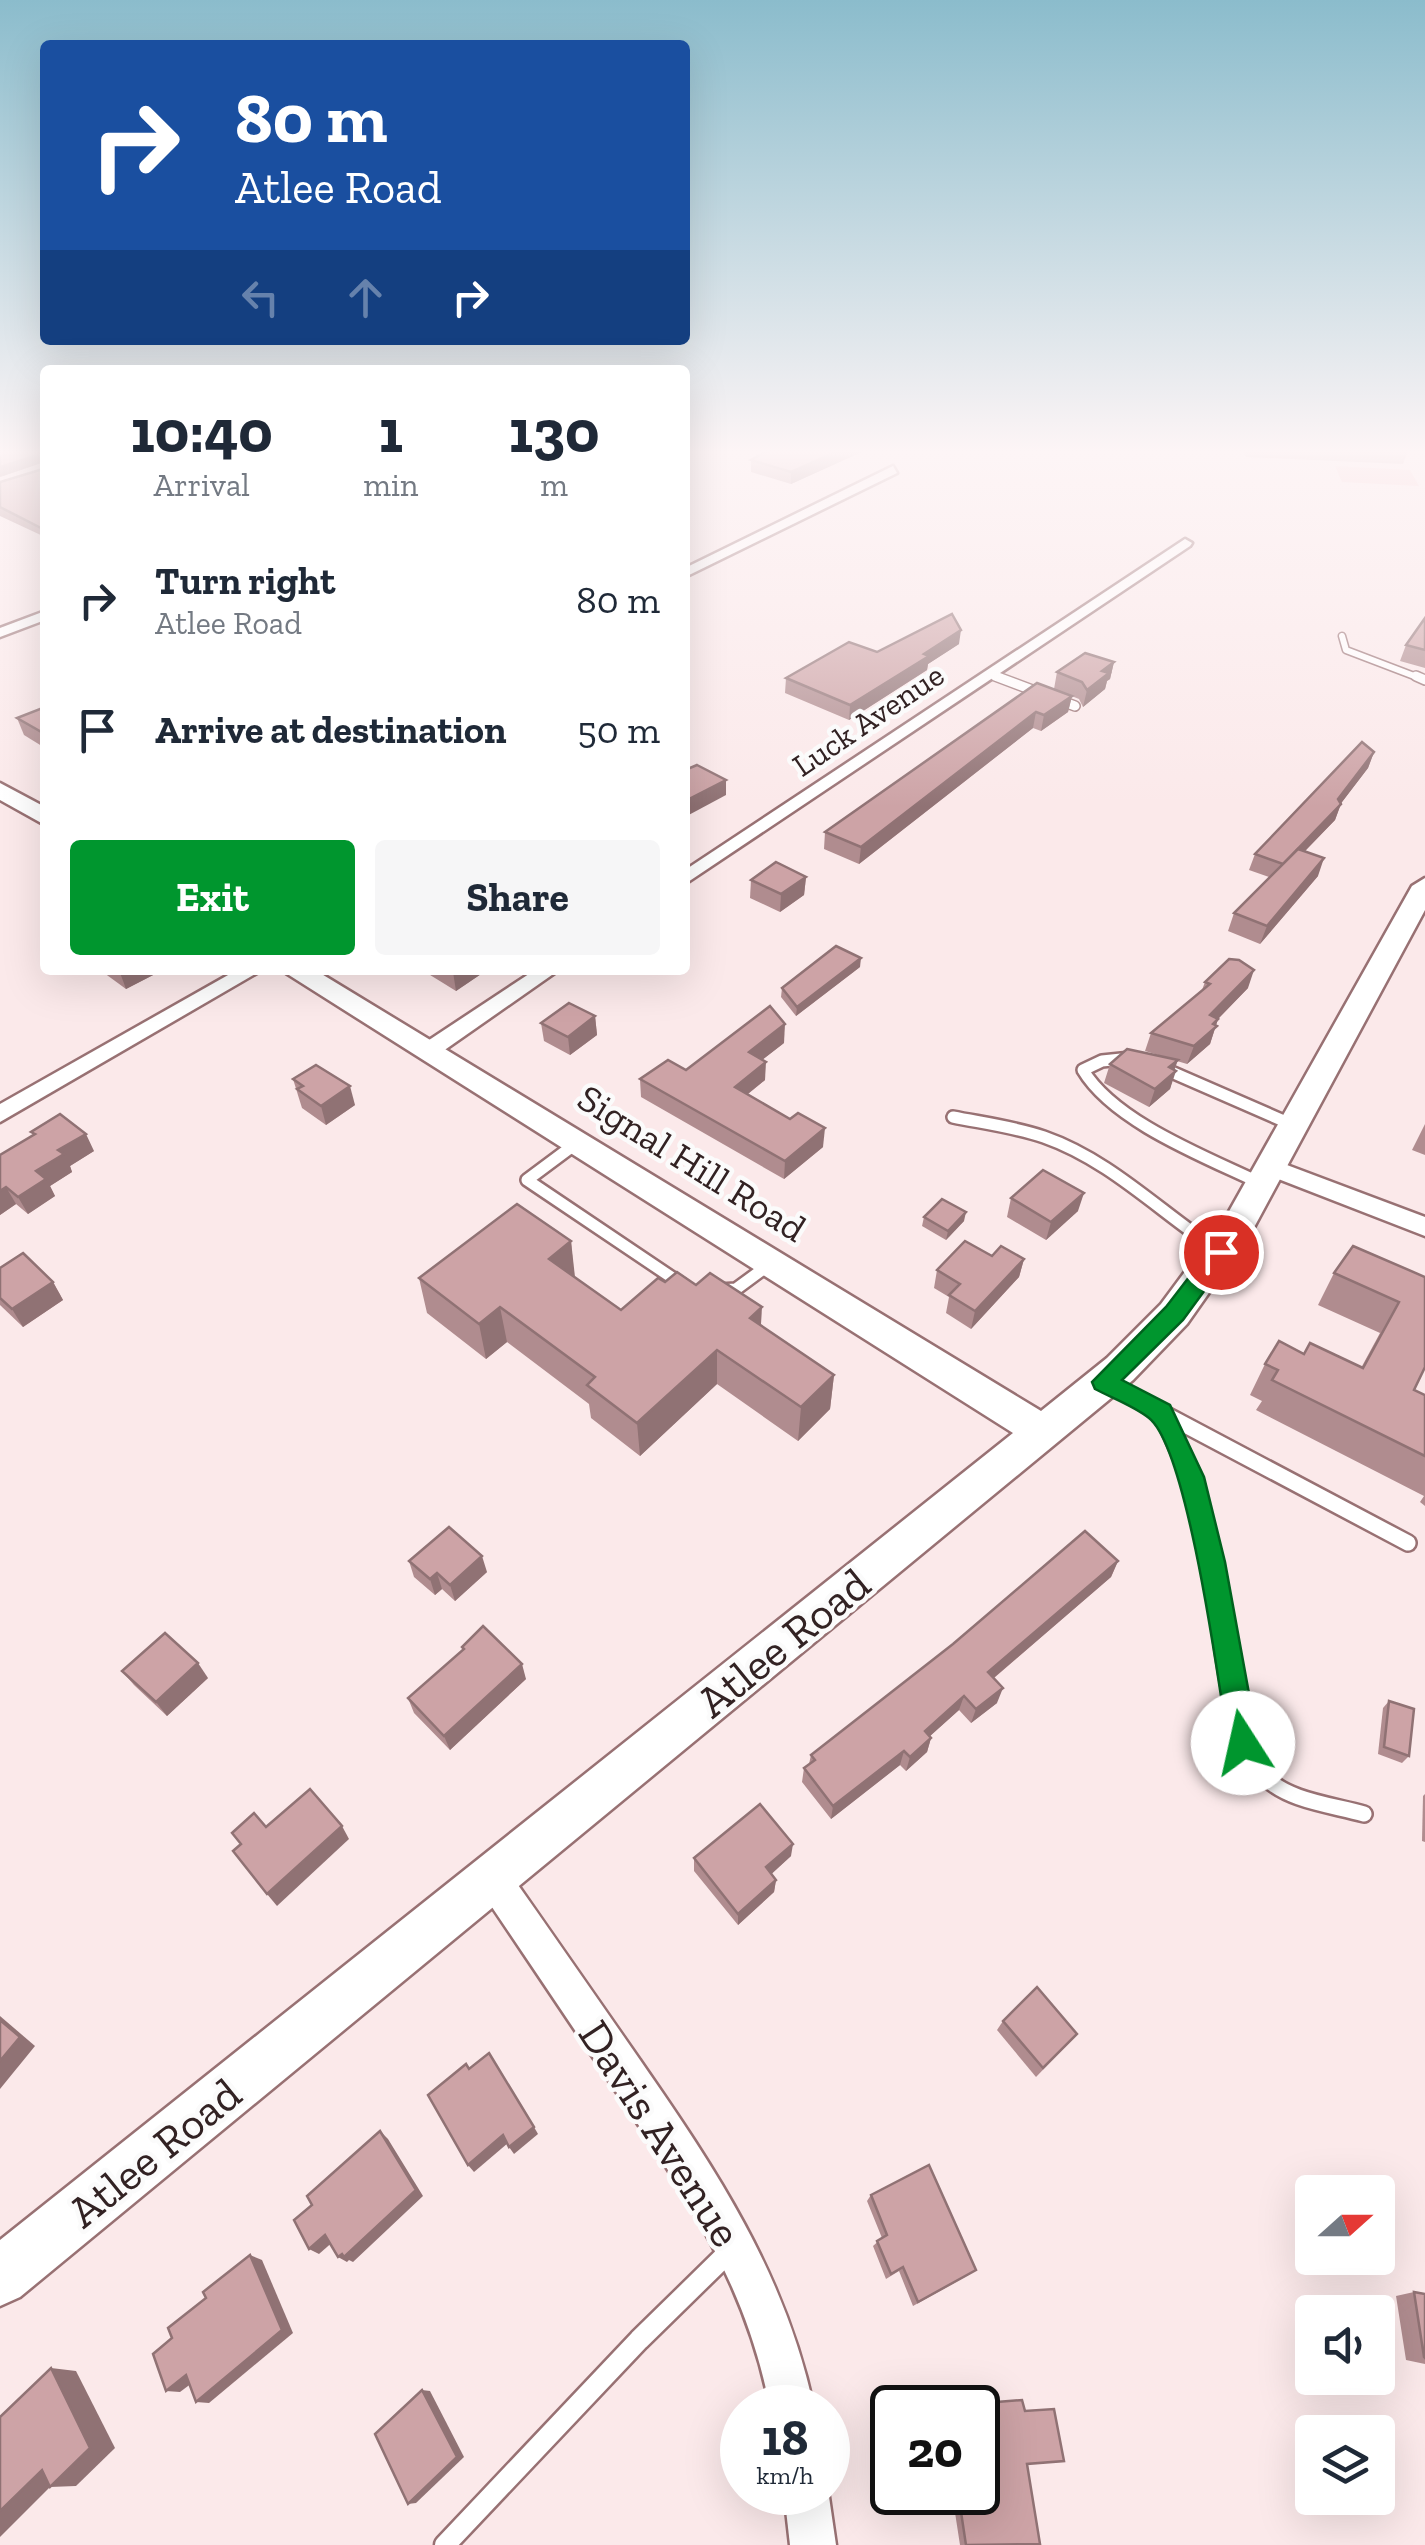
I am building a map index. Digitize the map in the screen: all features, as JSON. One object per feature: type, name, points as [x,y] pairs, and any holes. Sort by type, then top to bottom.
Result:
[{"type":"main road","points":[[0,790],[40,815]]},
{"type":"main road","name":"Atlee Road","points":[[0,2277],[1104,1382],[1174,1314],[1221,1252],[1267,1176],[1425,886]]},
{"type":"main road","name":"Signal Hill Road","points":[[303,975],[1043,1432]]},
{"type":"street","name":"Luck Avenue","points":[[690,875],[1148,569]]},
{"type":"street","points":[[0,633],[40,617]]},
{"type":"street","points":[[0,1114],[243,975]]},
{"type":"street","points":[[428,1051],[541,975]]},
{"type":"street","points":[[1267,1176],[1425,1227]]},
{"type":"street","name":"Davis Avenue","points":[[492,1876],[708,2192],[736,2244],[776,2338],[787,2385]]},
{"type":"street","points":[[809,2515],[813,2545]]},
{"type":"lane","points":[[1342,636],[1346,650],[1425,680]]},
{"type":"lane","points":[[990,674],[1075,706]]},
{"type":"lane","points":[[1267,1176],[1180,1143],[1096,1093],[1085,1081],[1083,1070],[1129,1057],[1168,1069],[1294,1125]]},
{"type":"lane","points":[[953,1117],[1042,1136],[1084,1155],[1119,1176],[1163,1214],[1221,1252]]},
{"type":"lane","points":[[578,1142],[527,1180],[680,1284],[715,1290],[736,1288],[772,1263]]},
{"type":"lane","points":[[1104,1382],[1408,1543]]},
{"type":"lane","points":[[1161,1412],[1191,1477],[1206,1535],[1243,1743],[1265,1776],[1294,1792],[1364,1814]]},
{"type":"lane","points":[[445,2545],[639,2340],[736,2244]]},
{"type":"building","points":[[952,614],[961,630],[924,654],[929,656],[850,705],[786,678],[849,642],[877,652]]},
{"type":"building","points":[[1425,618],[1425,650],[1406,645]]},
{"type":"building","points":[[1085,653],[1114,662],[1102,671],[1109,673],[1087,690],[1082,682],[1057,672]]},
{"type":"building","points":[[1037,683],[1072,696],[1044,715],[1036,712],[861,847],[825,832]]},
{"type":"building","points":[[40,709],[40,731],[17,718]]},
{"type":"building","points":[[1362,742],[1374,752],[1338,799],[1341,804],[1283,864],[1255,854]]},
{"type":"building","points":[[697,765],[726,780],[690,798],[690,768]]},
{"type":"building","points":[[1298,849],[1324,858],[1267,926],[1234,913]]},
{"type":"building","points":[[776,862],[806,877],[781,894],[751,880]]},
{"type":"building","points":[[836,946],[861,958],[797,1007],[782,988]]},
{"type":"building","points":[[1229,959],[1239,960],[1254,970],[1210,1015],[1218,1019],[1213,1024],[1217,1026],[1194,1046],[1151,1033],[1210,984],[1205,982]]},
{"type":"building","points":[[569,1003],[595,1016],[568,1037],[541,1023]]},
{"type":"building","points":[[770,1006],[785,1024],[749,1052],[766,1062],[735,1087],[790,1119],[798,1113],[825,1128],[785,1161],[640,1079],[668,1060],[686,1070]]},
{"type":"building","points":[[1127,1049],[1178,1060],[1169,1067],[1176,1071],[1155,1089],[1110,1064]]},
{"type":"building","points":[[316,1065],[350,1086],[321,1106],[297,1089],[303,1086],[293,1079]]},
{"type":"building","points":[[60,1114],[86,1134],[58,1150],[64,1154],[36,1171],[46,1179],[18,1197],[6,1187],[0,1191],[0,1155]]},
{"type":"building","points":[[1043,1170],[1084,1193],[1051,1222],[1011,1198]]},
{"type":"building","points":[[942,1199],[966,1212],[948,1231],[924,1217]]},
{"type":"building","points":[[517,1204],[571,1241],[549,1259],[621,1310],[658,1278],[665,1282],[677,1272],[696,1285],[710,1273],[762,1307],[750,1318],[834,1375],[801,1407],[717,1350],[637,1423],[587,1385],[595,1377],[500,1307],[479,1324],[419,1278]]},
{"type":"building","points":[[965,1241],[992,1256],[1001,1246],[1024,1259],[975,1311],[949,1295],[960,1284],[937,1270]]},
{"type":"building","points":[[1353,1246],[1425,1277],[1425,1367],[1414,1390],[1425,1395],[1425,1456],[1272,1380],[1278,1370],[1265,1364],[1279,1341],[1304,1354],[1310,1343],[1363,1368],[1399,1302],[1334,1273]]},
{"type":"building","points":[[23,1253],[53,1282],[12,1309],[0,1298],[0,1268]]},
{"type":"building","points":[[449,1527],[482,1556],[450,1585],[437,1573],[430,1579],[409,1561]]},
{"type":"building","points":[[1085,1531],[1118,1561],[988,1672],[1003,1688],[976,1709],[964,1696],[925,1731],[931,1738],[910,1757],[904,1751],[833,1806],[804,1768],[815,1760],[811,1755],[953,1644]]},
{"type":"building","points":[[483,1626],[522,1664],[444,1736],[408,1698],[464,1649]]},
{"type":"building","points":[[165,1633],[198,1663],[156,1702],[122,1671]]},
{"type":"building","points":[[1389,1701],[1414,1709],[1409,1756],[1384,1747]]},
{"type":"building","points":[[310,1789],[342,1826],[267,1894],[233,1851],[241,1844],[232,1833],[254,1813],[266,1827]]},
{"type":"building","points":[[760,1804],[793,1844],[766,1867],[776,1880],[738,1914],[694,1858]]},
{"type":"building","points":[[1037,1987],[1077,2034],[1043,2068],[1003,2021]]},
{"type":"building","points":[[0,2020],[20,2037],[0,2061]]},
{"type":"building","points":[[489,2053],[534,2127],[509,2147],[503,2135],[468,2165],[428,2095],[466,2064],[469,2069]]},
{"type":"building","points":[[380,2131],[416,2190],[344,2257],[338,2257],[325,2235],[309,2249],[294,2220],[312,2205],[307,2196]]},
{"type":"building","points":[[929,2165],[976,2270],[918,2302],[903,2267],[891,2274],[877,2241],[887,2235],[871,2195]]},
{"type":"building","points":[[250,2255],[282,2330],[196,2402],[186,2375],[166,2391],[153,2354],[172,2338],[168,2328],[206,2298],[203,2292]]},
{"type":"building","points":[[1414,2292],[1425,2294],[1425,2358],[1424,2357]]},
{"type":"building","points":[[51,2368],[90,2448],[50,2487],[42,2470],[0,2511],[0,2417]]},
{"type":"building","points":[[422,2390],[457,2457],[408,2504],[375,2434]]},
{"type":"building","points":[[1022,2400],[1025,2411],[1054,2409],[1064,2461],[1027,2464],[1040,2544],[966,2545],[961,2515],[1000,2515],[1000,2402]]},
{"type":"route","points":[[1221,1252],[1174,1314],[1104,1382],[1161,1412],[1191,1477],[1212,1562],[1243,1743]]}]
